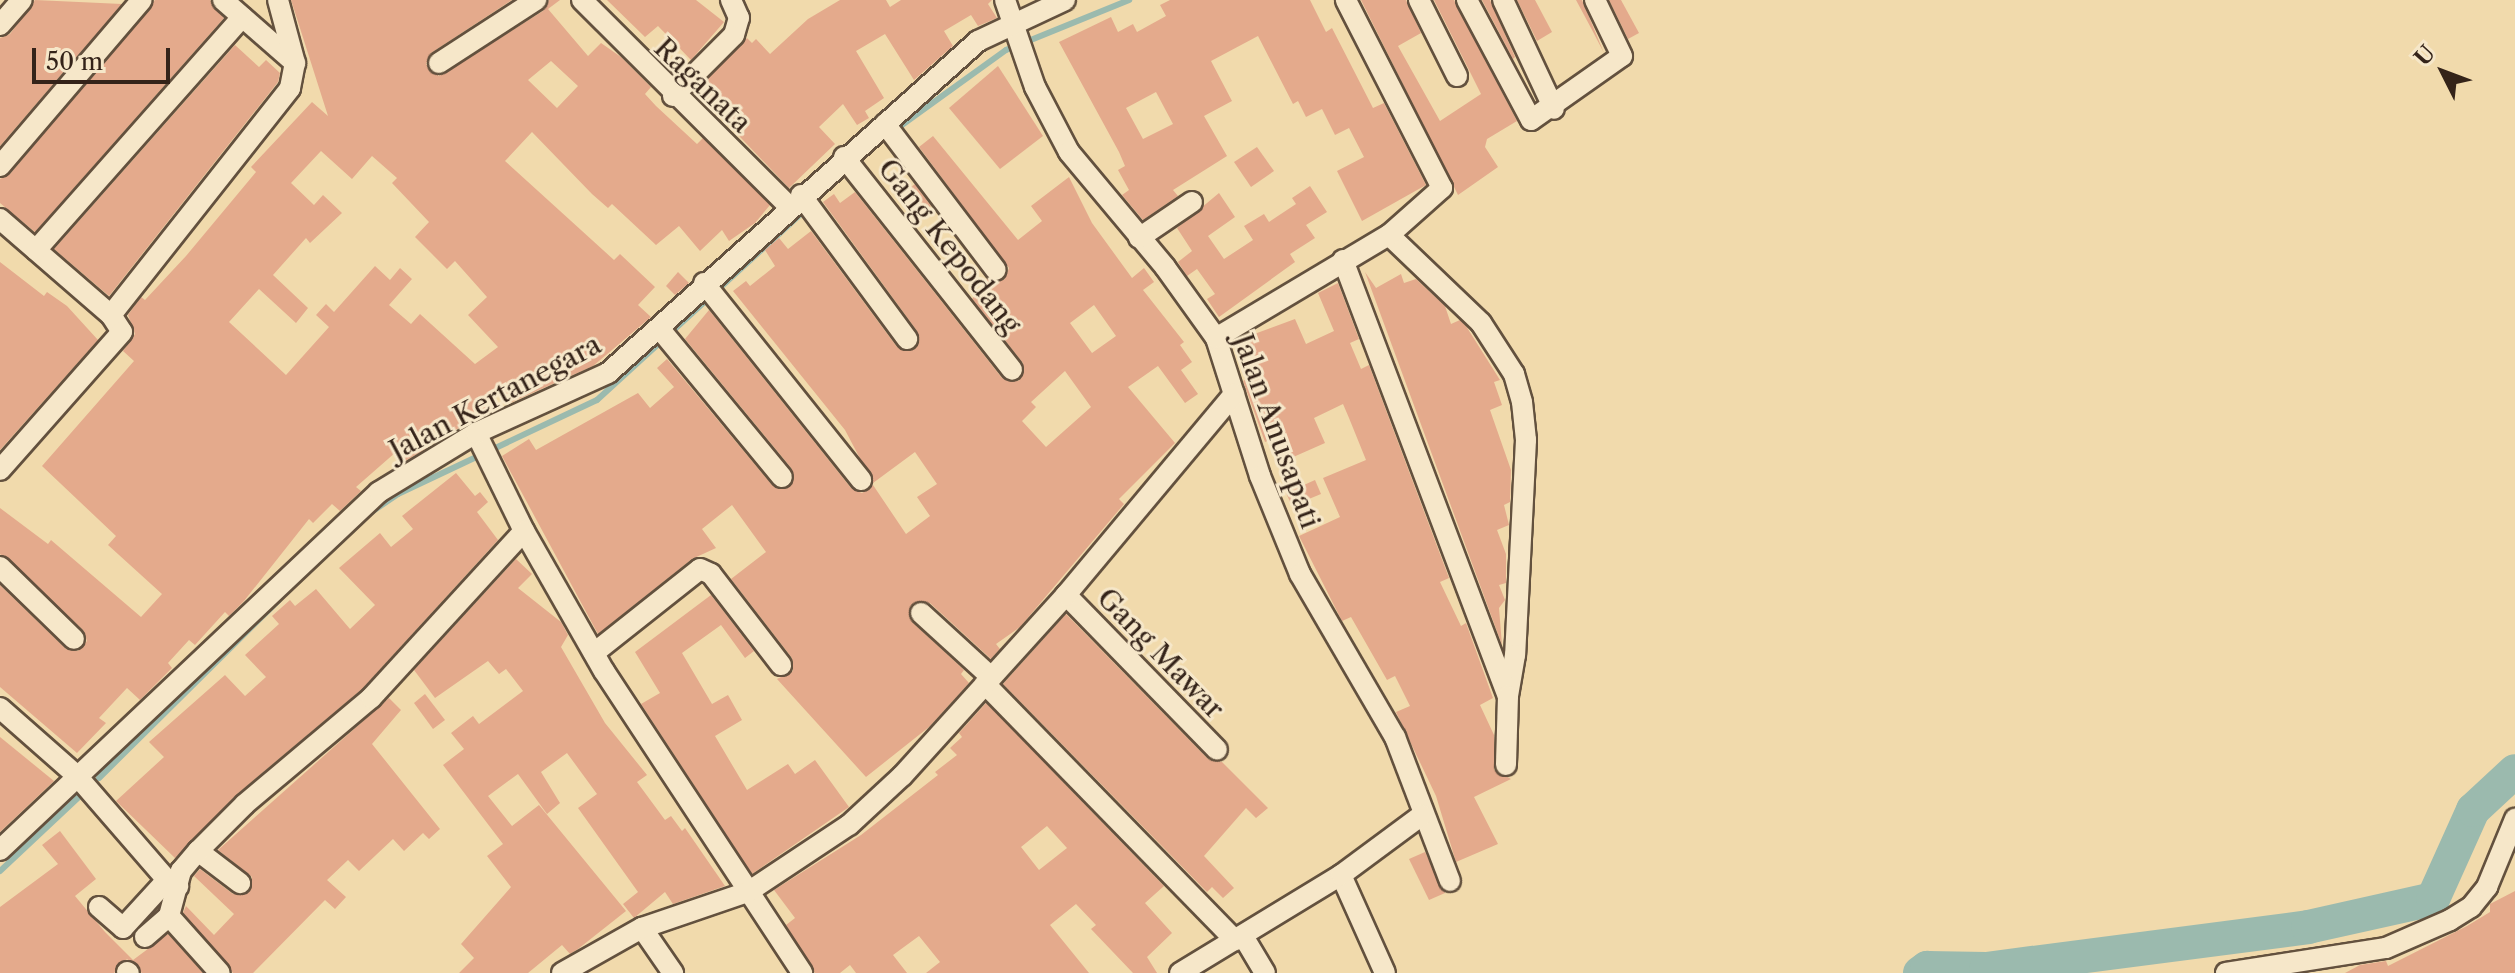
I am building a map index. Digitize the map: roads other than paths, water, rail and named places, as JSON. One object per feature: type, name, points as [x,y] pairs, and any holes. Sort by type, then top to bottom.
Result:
[{"type":"street","points":[[0,25],[22,0]]},
{"type":"street","points":[[0,166],[142,0]]},
{"type":"street","points":[[223,0],[295,63]]},
{"type":"street","points":[[111,315],[267,122],[290,88],[295,63],[278,0]]},
{"type":"street","points":[[439,63],[536,0]]},
{"type":"street","name":"Raganata","points":[[582,0],[673,96],[803,204],[907,339]]},
{"type":"street","points":[[673,96],[734,35],[739,18],[731,0]]},
{"type":"street","name":"Jalan Anusapati","points":[[1005,0],[1029,70],[1069,152],[1216,338],[1300,574],[1395,737],[1422,815],[1450,881]]},
{"type":"street","points":[[1216,338],[1389,235],[1439,195],[1441,181],[1346,0]]},
{"type":"street","points":[[1419,0],[1457,76]]},
{"type":"street","points":[[1467,0],[1526,117],[1536,120],[1622,56],[1595,0]]},
{"type":"street","points":[[1503,0],[1554,109]]},
{"type":"street","name":"Jalan Kertanegara","points":[[0,850],[379,492],[480,444],[590,385],[665,335],[978,41],[1015,26],[1060,1]]},
{"type":"street","points":[[36,250],[242,17]]},
{"type":"street","points":[[888,128],[996,270]]},
{"type":"street","name":"Gang Kepodang","points":[[849,163],[1012,370]]},
{"type":"street","points":[[1139,238],[1192,202]]},
{"type":"street","points":[[0,219],[111,315],[122,332],[0,470]]},
{"type":"street","points":[[1389,235],[1481,323],[1514,374],[1522,402],[1523,502],[1515,655],[1508,696],[1506,765]]},
{"type":"street","points":[[1343,260],[1508,696]]},
{"type":"street","points":[[711,292],[861,480]]},
{"type":"street","points":[[665,335],[782,477]]},
{"type":"street","points":[[562,973],[642,928],[748,892],[849,825],[902,776],[1066,595],[1234,394]]},
{"type":"street","points":[[480,444],[524,531],[594,653],[802,973]]},
{"type":"street","points":[[99,907],[116,927],[123,928],[172,883],[198,851],[245,804],[371,698],[524,531]]},
{"type":"street","points":[[0,567],[74,639]]},
{"type":"street","points":[[594,653],[700,569],[711,574],[781,665]]},
{"type":"street","name":"Gang Mawar","points":[[1066,595],[1217,750]]},
{"type":"street","points":[[921,613],[1239,938],[1265,973]]},
{"type":"street","points":[[0,708],[77,776],[172,883],[169,916],[145,937]]},
{"type":"street","points":[[1186,971],[1341,875],[1422,815]]},
{"type":"street","points":[[2226,973],[2386,948],[2450,920],[2471,907],[2487,887],[2515,819]]},
{"type":"street","points":[[198,851],[240,883]]},
{"type":"street","points":[[1341,875],[1385,973]]},
{"type":"street","points":[[169,916],[220,973]]},
{"type":"street","points":[[642,928],[673,973]]},
{"type":"waterway","points":[[895,130],[1006,50],[1129,0]]},
{"type":"waterway","points":[[367,515],[398,494],[597,400],[806,209]]},
{"type":"waterway","points":[[99,778],[279,600]]},
{"type":"waterway","points":[[1920,973],[1927,968],[1986,969],[2308,927],[2433,899],[2473,810],[2515,771]]},
{"type":"waterway","points":[[0,871],[83,793]]}]
